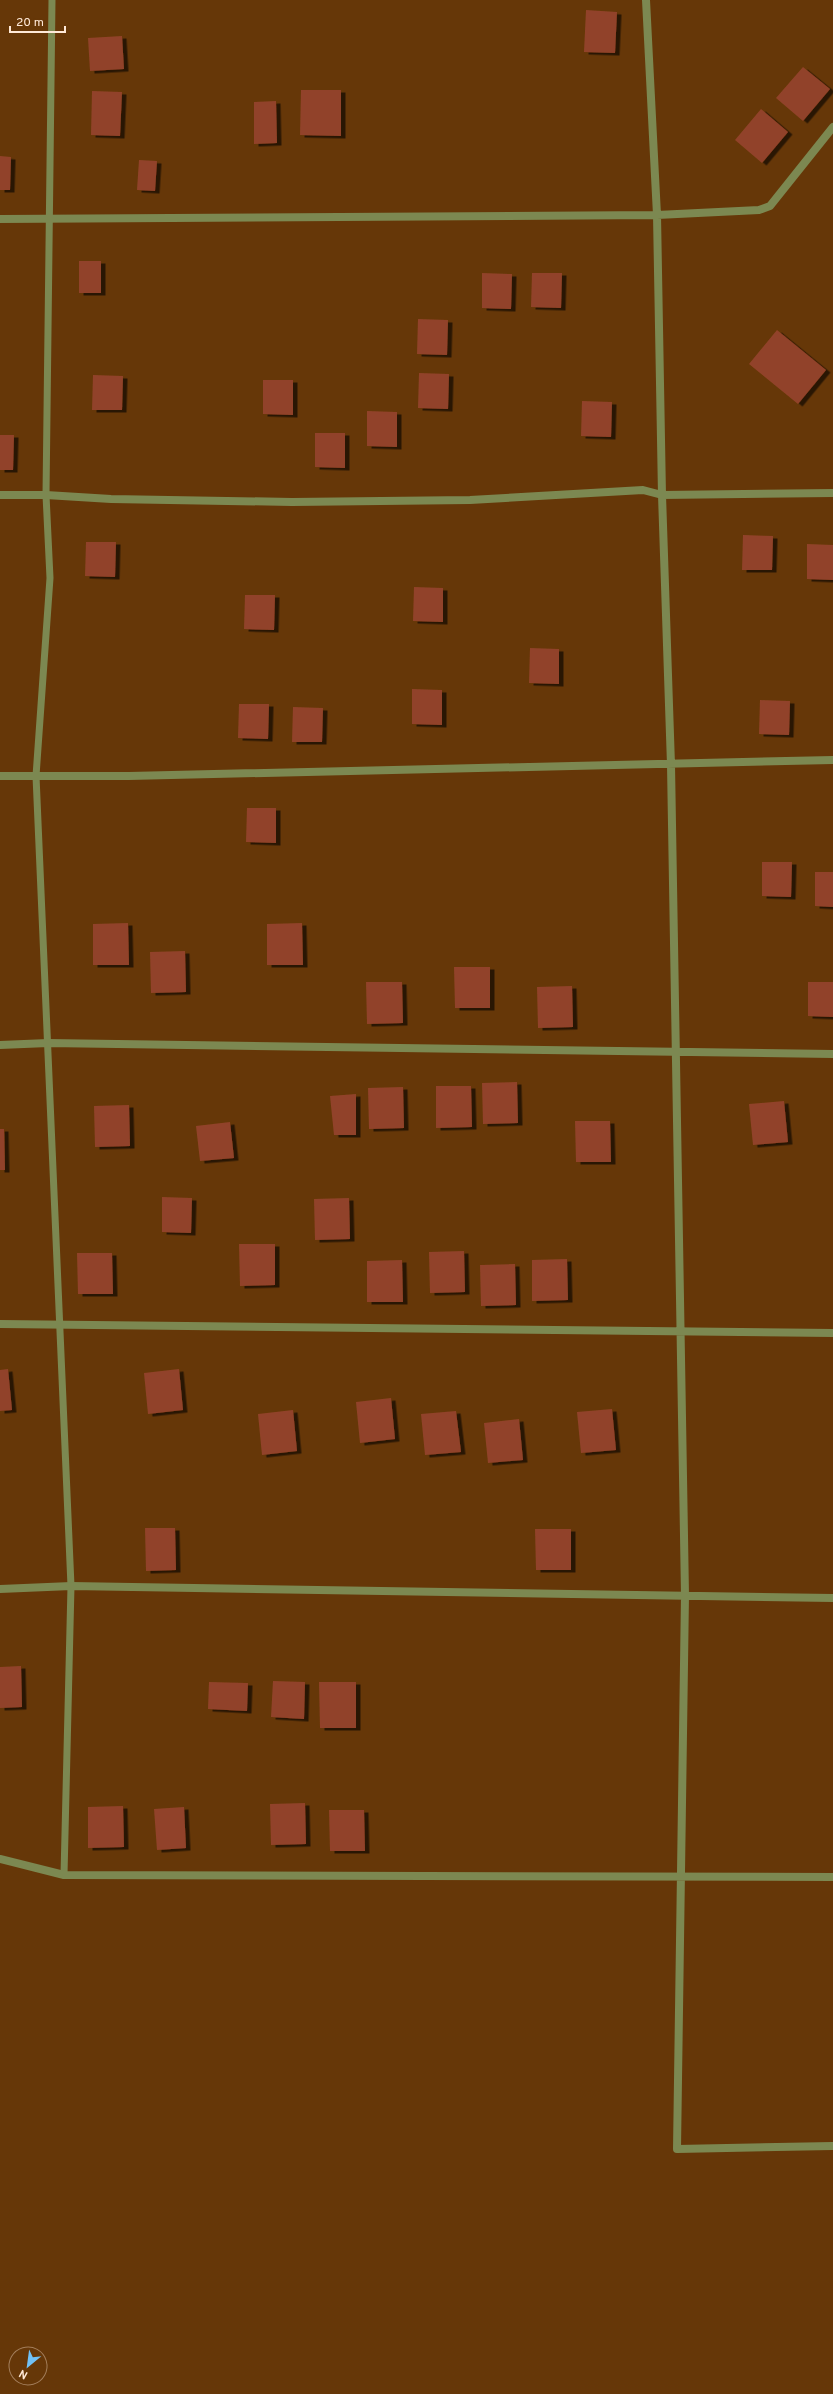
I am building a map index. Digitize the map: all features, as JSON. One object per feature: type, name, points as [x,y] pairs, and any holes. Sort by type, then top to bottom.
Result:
[{"type":"street","points":[[646,0],[657,215],[662,495],[670,765],[685,1595],[676,2149],[833,2146]]},
{"type":"street","points":[[0,219],[657,215],[759,210],[770,206],[833,127]]},
{"type":"street","points":[[0,495],[46,495],[111,499],[292,502],[470,500],[643,490],[662,495],[833,493]]},
{"type":"street","points":[[0,776],[129,776],[670,765],[833,760]]},
{"type":"street","points":[[0,1045],[48,1043],[833,1054]]},
{"type":"street","points":[[0,1324],[833,1333]]},
{"type":"street","points":[[0,1589],[71,1586],[833,1598]]},
{"type":"street","points":[[0,1859],[64,1875],[833,1877]]},
{"type":"lane","points":[[52,0],[48,219],[46,495],[50,578],[36,776],[71,1586],[64,1875]]},
{"type":"building","points":[[586,10],[617,12],[615,53],[584,52]]},
{"type":"building","points":[[122,36],[124,69],[90,71],[88,38]]},
{"type":"building","points":[[803,67],[830,89],[803,121],[776,98]]},
{"type":"building","points":[[301,90],[341,90],[341,136],[300,135]]},
{"type":"building","points":[[92,91],[122,92],[120,136],[91,135]]},
{"type":"building","points":[[276,101],[277,143],[254,144],[254,102]]},
{"type":"building","points":[[761,109],[788,132],[762,163],[735,140]]},
{"type":"building","points":[[0,156],[11,157],[10,190],[0,190]]},
{"type":"building","points":[[139,160],[157,161],[155,191],[137,190]]},
{"type":"building","points":[[79,261],[101,261],[101,293],[79,293]]},
{"type":"building","points":[[482,273],[512,274],[511,309],[482,308]]},
{"type":"building","points":[[532,273],[562,273],[561,308],[531,307]]},
{"type":"building","points":[[418,319],[448,320],[447,355],[417,354]]},
{"type":"building","points":[[777,330],[826,370],[798,404],[749,364]]},
{"type":"building","points":[[419,373],[449,374],[448,409],[418,408]]},
{"type":"building","points":[[93,375],[123,376],[122,410],[92,410]]},
{"type":"building","points":[[263,380],[293,380],[293,415],[263,414]]},
{"type":"building","points":[[582,401],[612,402],[611,437],[581,436]]},
{"type":"building","points":[[367,411],[397,412],[397,447],[367,446]]},
{"type":"building","points":[[315,433],[345,433],[345,468],[315,467]]},
{"type":"building","points":[[0,435],[14,435],[13,470],[0,470]]},
{"type":"building","points":[[743,535],[773,536],[772,570],[742,570]]},
{"type":"building","points":[[86,542],[116,542],[115,577],[85,576]]},
{"type":"building","points":[[807,544],[833,545],[833,580],[807,579]]},
{"type":"building","points":[[414,587],[443,588],[443,622],[413,621]]},
{"type":"building","points":[[245,595],[275,595],[274,630],[244,629]]},
{"type":"building","points":[[530,648],[559,649],[559,684],[529,683]]},
{"type":"building","points":[[412,689],[442,690],[442,725],[412,724]]},
{"type":"building","points":[[760,700],[790,701],[789,735],[759,734]]},
{"type":"building","points":[[239,704],[269,704],[268,739],[238,738]]},
{"type":"building","points":[[293,707],[323,708],[322,742],[292,742]]},
{"type":"building","points":[[247,808],[276,808],[276,843],[246,842]]},
{"type":"building","points":[[762,862],[792,862],[791,897],[762,896]]},
{"type":"building","points":[[815,872],[833,872],[833,907],[815,906]]},
{"type":"building","points":[[128,923],[129,965],[93,965],[93,924]]},
{"type":"building","points":[[302,923],[303,965],[267,965],[267,924]]},
{"type":"building","points":[[185,951],[186,992],[151,993],[150,952]]},
{"type":"building","points":[[454,967],[490,967],[490,1008],[455,1008]]},
{"type":"building","points":[[366,982],[402,982],[403,1023],[367,1024]]},
{"type":"building","points":[[808,982],[833,982],[833,1017],[808,1016]]},
{"type":"building","points":[[572,986],[573,1027],[538,1028],[537,987]]},
{"type":"building","points":[[517,1082],[518,1123],[483,1124],[482,1083]]},
{"type":"building","points":[[436,1086],[471,1086],[472,1127],[436,1128]]},
{"type":"building","points":[[403,1087],[404,1128],[369,1129],[368,1088]]},
{"type":"building","points":[[356,1094],[356,1135],[334,1135],[330,1096]]},
{"type":"building","points":[[784,1101],[788,1142],[753,1145],[749,1104]]},
{"type":"building","points":[[129,1105],[130,1146],[95,1147],[94,1106]]},
{"type":"building","points":[[575,1121],[610,1121],[611,1162],[576,1162]]},
{"type":"building","points":[[230,1122],[234,1158],[200,1161],[196,1126]]},
{"type":"building","points":[[0,1129],[4,1129],[5,1170],[0,1170]]},
{"type":"building","points":[[162,1197],[192,1198],[191,1233],[162,1232]]},
{"type":"building","points":[[349,1198],[350,1239],[315,1240],[314,1199]]},
{"type":"building","points":[[239,1244],[275,1244],[275,1285],[240,1286]]},
{"type":"building","points":[[464,1251],[465,1292],[430,1293],[429,1252]]},
{"type":"building","points":[[77,1253],[112,1253],[113,1294],[78,1294]]},
{"type":"building","points":[[567,1259],[568,1300],[532,1301],[532,1260]]},
{"type":"building","points":[[402,1260],[403,1302],[367,1302],[367,1261]]},
{"type":"building","points":[[515,1264],[516,1305],[481,1306],[480,1265]]},
{"type":"building","points":[[8,1369],[12,1410],[0,1411],[0,1370]]},
{"type":"building","points":[[179,1369],[183,1410],[148,1414],[144,1373]]},
{"type":"building","points":[[391,1398],[395,1439],[360,1443],[356,1402]]},
{"type":"building","points":[[612,1409],[616,1450],[581,1453],[577,1412]]},
{"type":"building","points":[[293,1410],[297,1451],[262,1455],[258,1414]]},
{"type":"building","points":[[456,1411],[461,1452],[425,1455],[421,1414]]},
{"type":"building","points":[[519,1419],[523,1460],[488,1463],[484,1423]]},
{"type":"building","points":[[145,1528],[175,1528],[176,1570],[146,1571]]},
{"type":"building","points":[[535,1529],[571,1529],[571,1570],[536,1570]]},
{"type":"building","points":[[21,1666],[22,1707],[0,1708],[0,1667]]},
{"type":"building","points":[[273,1681],[305,1682],[304,1719],[271,1717]]},
{"type":"building","points":[[209,1682],[248,1683],[247,1711],[208,1709]]},
{"type":"building","points":[[319,1682],[356,1682],[356,1728],[320,1728]]},
{"type":"building","points":[[305,1803],[306,1844],[271,1845],[270,1804]]},
{"type":"building","points":[[123,1806],[124,1847],[88,1848],[88,1807]]},
{"type":"building","points":[[184,1807],[186,1848],[157,1850],[154,1809]]},
{"type":"building","points":[[329,1810],[364,1810],[365,1851],[330,1851]]}]
